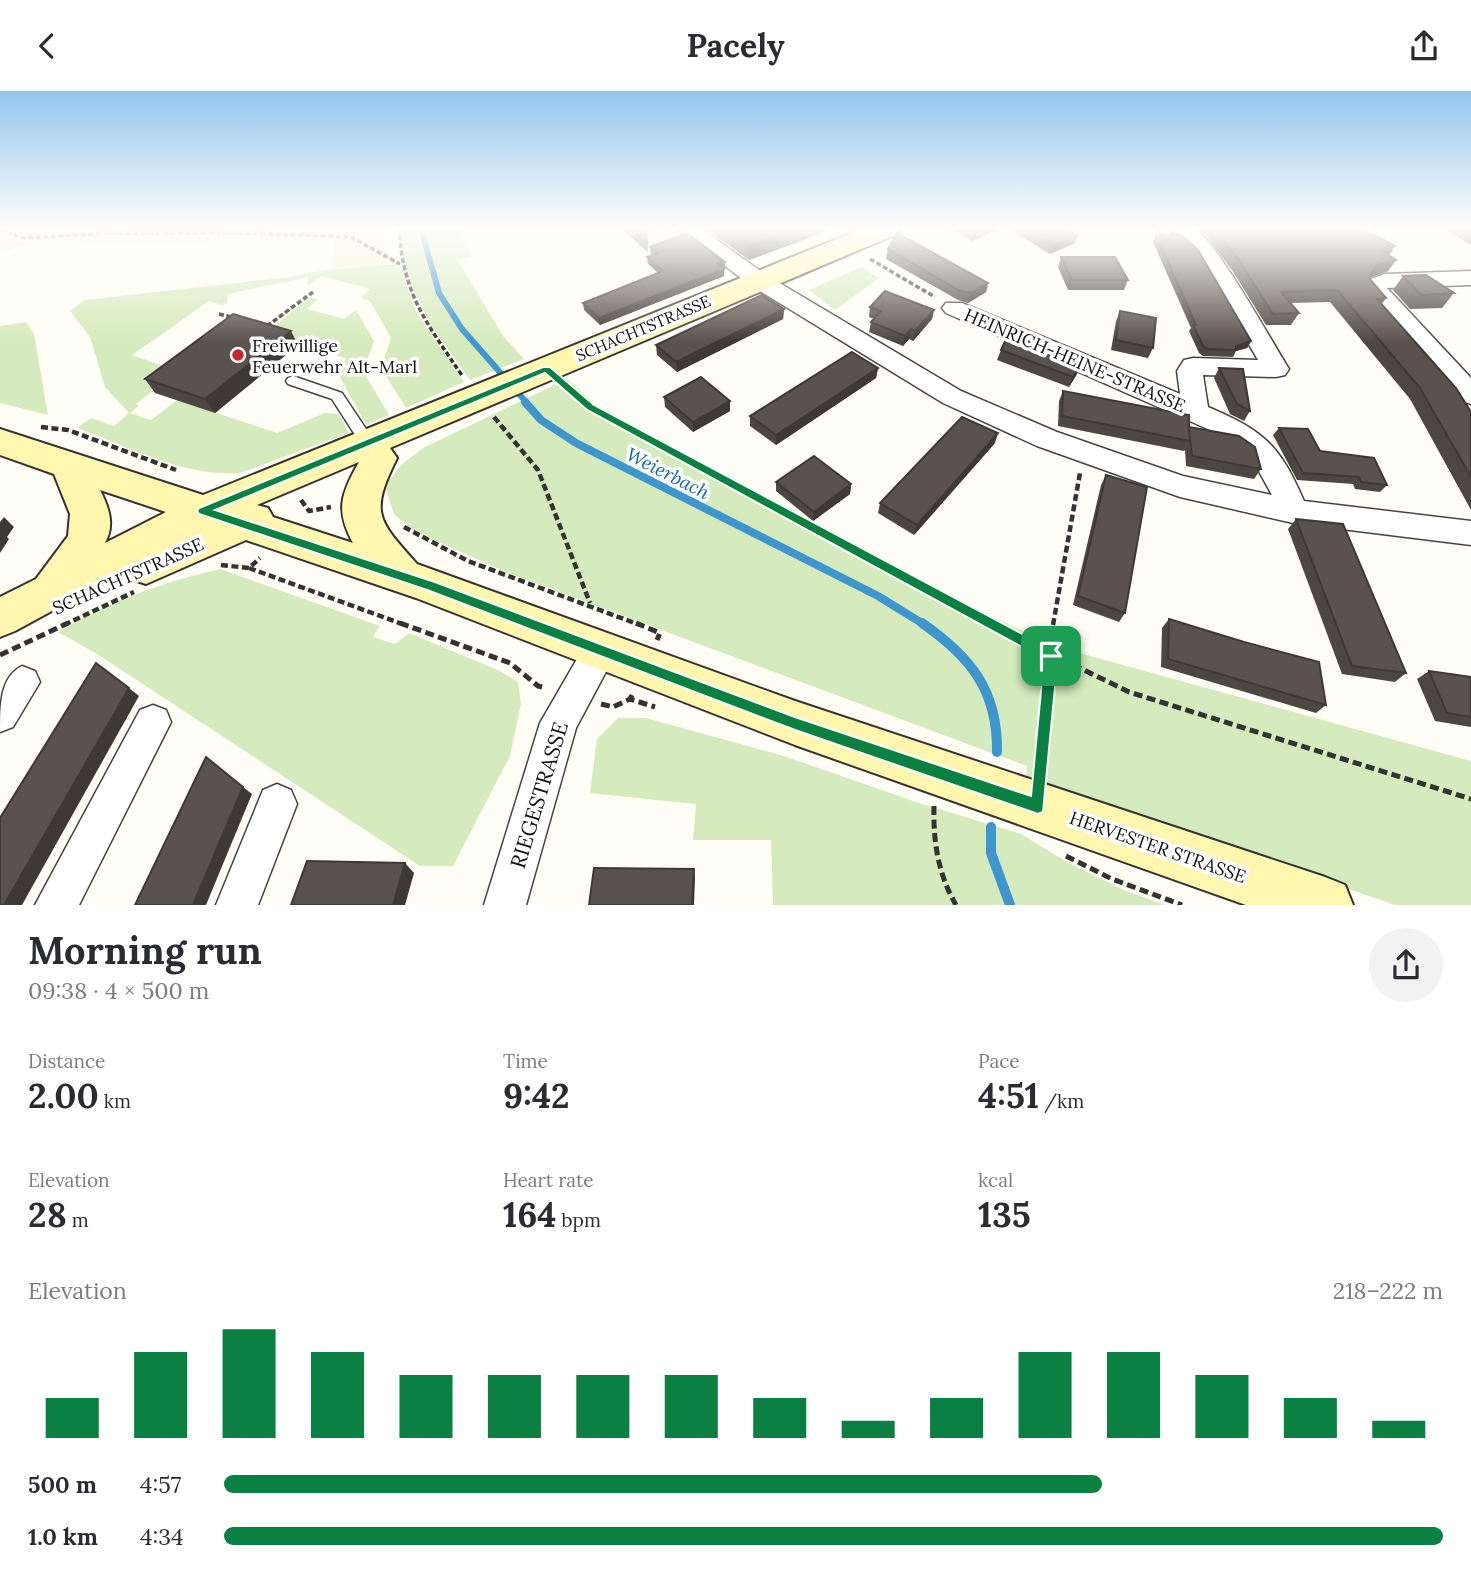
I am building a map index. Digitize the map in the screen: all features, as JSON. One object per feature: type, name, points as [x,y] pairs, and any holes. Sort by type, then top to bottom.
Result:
[{"type":"street","points":[[739,266],[952,397],[1084,454],[1180,486],[1293,511],[1471,533]]},
{"type":"street","name":"SCHACHTSTRASSE","points":[[0,618],[203,511],[288,490],[485,395],[793,266]]},
{"type":"street","name":"HEINRICH-HEINE-STRASSE","points":[[1195,412],[1190,371],[1192,366],[1276,369],[1215,266]]},
{"type":"street","points":[[1471,278],[1385,281],[1376,285],[1376,290],[1425,341],[1471,395]]},
{"type":"street","name":"HEINRICH-HEINE-STRASSE","points":[[954,308],[1229,427],[1260,448],[1279,477],[1293,511]]},
{"type":"street","name":"HERVESTER STRASSE","points":[[15,434],[68,465],[203,511],[402,576],[595,627],[795,723],[1325,905]]},
{"type":"street","points":[[373,451],[359,502],[364,530],[402,576]]},
{"type":"street","points":[[44,594],[85,546],[92,528],[89,503],[68,465]]},
{"type":"street","name":"SCHACHTSTRASSE","points":[[0,634],[243,524],[288,490]]},
{"type":"street","name":"RIEGESTRASSE","points":[[505,905],[559,723],[574,696],[595,627]]},
{"type":"street","points":[[0,715],[22,682]]},
{"type":"street","points":[[56,905],[153,722]]},
{"type":"street","points":[[237,905],[277,804]]},
{"type":"lane","points":[[293,381],[337,396],[373,451]]},
{"type":"path","points":[[881,266],[954,308]]},
{"type":"path","points":[[257,324],[270,327],[313,292]]},
{"type":"path","points":[[219,314],[244,321]]},
{"type":"path","points":[[542,371],[590,407],[1051,656],[1129,692],[1471,799]]},
{"type":"path","points":[[15,434],[68,431],[183,473]]},
{"type":"path","points":[[1038,806],[1055,604],[1084,454]]},
{"type":"path","points":[[288,490],[309,512],[359,502]]},
{"type":"path","points":[[399,525],[595,627]]},
{"type":"path","points":[[249,568],[510,663],[538,686],[613,707],[630,699]]},
{"type":"path","points":[[934,799],[932,835],[948,893],[956,905]]},
{"type":"shaded area","points":[[331,266],[372,266],[331,269]]},
{"type":"green space","points":[[399,266],[418,315],[464,382],[406,408],[381,368],[391,338],[370,301],[361,298],[370,289],[322,276],[308,286],[308,277],[228,294],[227,303],[222,305],[209,301],[132,355],[169,368],[166,378],[150,390],[153,391],[136,404],[139,406],[130,413],[151,420],[177,400],[277,433],[325,413],[339,414],[349,433],[240,473],[219,473],[178,466],[77,428],[91,418],[114,426],[129,413],[105,387],[90,337],[70,311],[85,300],[289,277],[324,270]]},
{"type":"green space","points":[[402,266],[461,266],[503,336],[524,359],[470,380],[430,324]]},
{"type":"green space","points":[[862,267],[879,278],[835,310],[809,290]]},
{"type":"green space","points":[[306,299],[318,299],[307,309],[344,319],[356,310],[374,341],[363,371],[389,415],[366,425],[340,377],[346,358],[265,335]]},
{"type":"green space","points":[[26,322],[34,334],[48,415],[0,403],[0,326]]},
{"type":"green space","points":[[567,379],[595,404],[860,553],[1054,646],[1471,761],[1471,905],[1395,905],[1026,778],[1027,766],[503,571],[412,530],[394,514],[386,490],[401,465],[423,448]]},
{"type":"green space","points":[[220,569],[380,626],[373,637],[395,644],[409,633],[500,671],[518,682],[521,704],[510,756],[453,866],[420,866],[97,654],[58,632],[96,611],[136,594]]},
{"type":"green space","points":[[618,718],[646,718],[784,756],[916,802],[1021,834],[1067,862],[1124,890],[1165,905],[773,905],[771,840],[693,840],[696,804],[590,793],[597,739]]},
{"type":"building","points":[[657,266],[720,266],[724,269],[599,318],[583,303],[663,271]]},
{"type":"building","points":[[917,266],[957,266],[988,283],[971,293],[960,291]]},
{"type":"building","points":[[1065,266],[1120,266],[1128,280],[1072,280]]},
{"type":"building","points":[[1170,266],[1207,266],[1251,341],[1236,346],[1236,350],[1207,349],[1193,325],[1196,325]]},
{"type":"building","points":[[1242,266],[1375,266],[1369,278],[1386,298],[1377,299],[1456,388],[1471,412],[1471,477],[1420,388],[1337,290],[1281,292],[1299,313],[1273,314]]},
{"type":"building","points":[[1426,275],[1454,293],[1421,295],[1403,276]]},
{"type":"building","points":[[885,291],[934,310],[915,331],[911,329],[905,336],[871,322],[881,311],[870,307]]},
{"type":"building","points":[[762,295],[784,309],[676,362],[656,345]]},
{"type":"building","points":[[1120,311],[1156,318],[1153,348],[1116,340]]},
{"type":"building","points":[[233,314],[291,331],[205,399],[145,379]]},
{"type":"building","points":[[1009,333],[1081,364],[1073,377],[1001,350]]},
{"type":"building","points":[[852,352],[878,368],[776,435],[750,416]]},
{"type":"building","points":[[1219,368],[1243,369],[1250,411],[1237,404]]},
{"type":"building","points":[[701,377],[730,401],[693,422],[664,397]]},
{"type":"building","points":[[1063,391],[1189,415],[1189,427],[1239,436],[1255,447],[1261,469],[1192,456],[1189,429],[1190,441],[1062,416]]},
{"type":"building","points":[[962,417],[998,433],[917,525],[880,503]]},
{"type":"building","points":[[1279,428],[1308,429],[1320,451],[1374,458],[1387,485],[1361,482],[1359,477],[1303,473]]},
{"type":"building","points":[[814,456],[851,484],[814,512],[776,482]]},
{"type":"building","points":[[1106,475],[1147,487],[1125,613],[1078,596]]},
{"type":"building","points":[[1296,519],[1343,524],[1406,673],[1352,666]]},
{"type":"building","points":[[1169,619],[1319,662],[1326,705],[1168,659]]},
{"type":"building","points":[[96,663],[129,688],[4,905],[0,905],[0,818]]},
{"type":"building","points":[[1429,671],[1471,677],[1471,717],[1447,713]]},
{"type":"building","points":[[206,757],[243,787],[193,905],[135,905]]},
{"type":"building","points":[[307,861],[405,863],[393,905],[291,905]]},
{"type":"building","points":[[594,868],[694,869],[692,905],[589,905]]},
{"type":"waterway","name":"Weierbach","points":[[432,266],[439,293],[462,329],[527,403]]},
{"type":"waterway","name":"Weierbach","points":[[525,402],[541,420],[576,443],[878,596],[923,624]]},
{"type":"waterway","name":"Weierbach","points":[[923,624],[955,649],[978,677],[993,711],[997,752]]},
{"type":"waterway","name":"Weierbach","points":[[991,827],[991,853],[1010,905]]},
{"type":"place","name":"Freiwillige Feuerwehr Alt-Marl","points":[[238,355]]},
{"type":"route","points":[[546,369],[590,407],[1051,656],[1038,806],[795,723],[431,586],[203,511],[546,369]]}]
